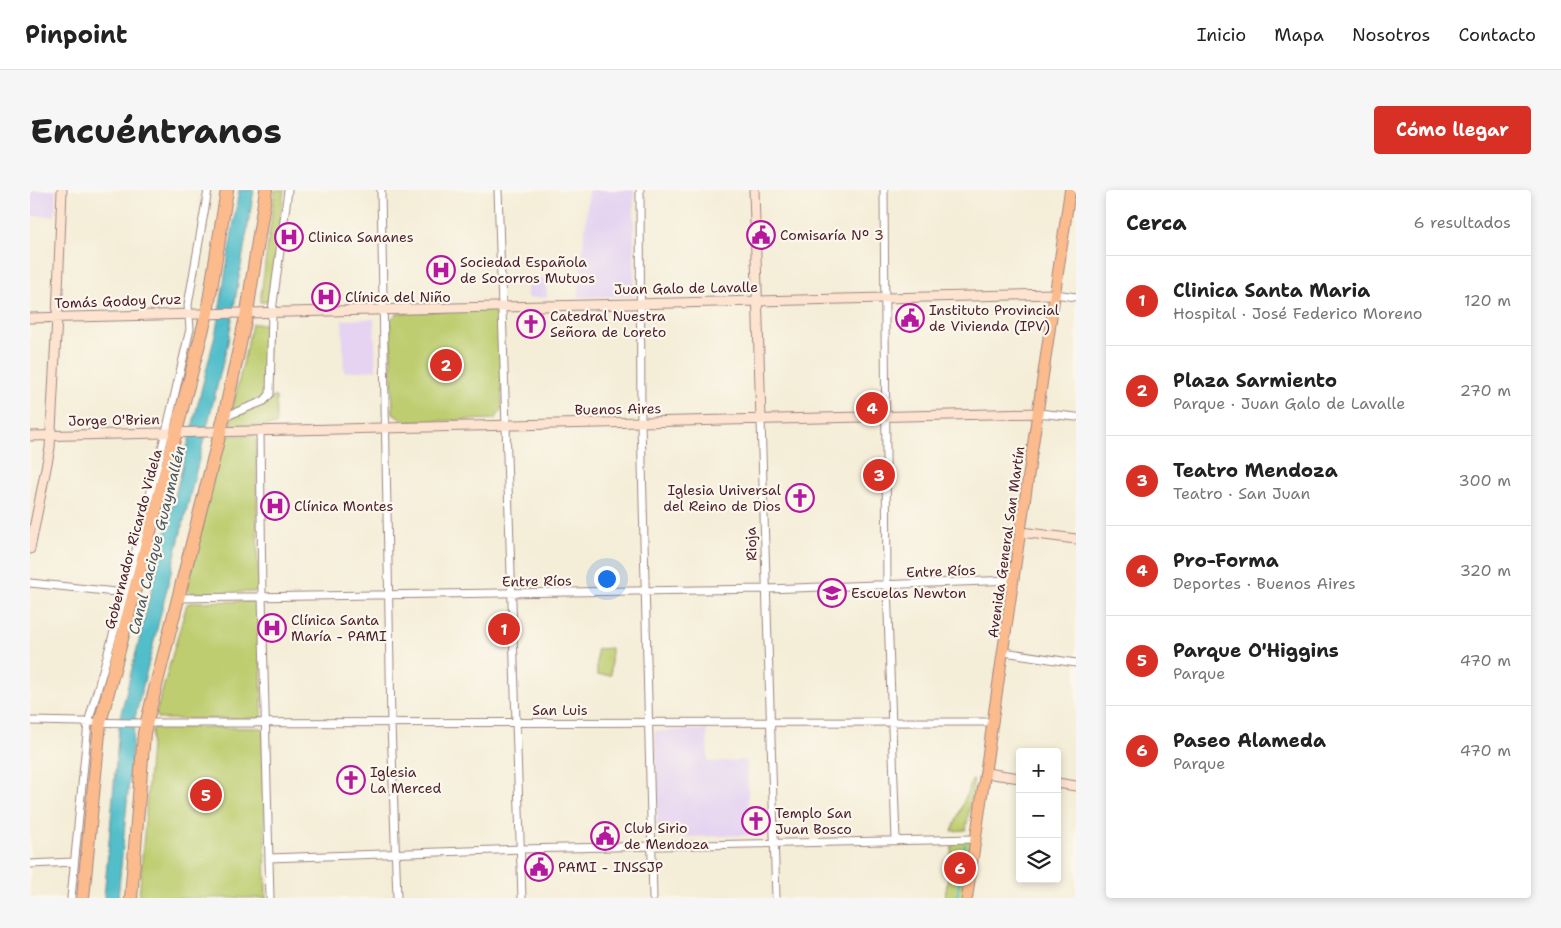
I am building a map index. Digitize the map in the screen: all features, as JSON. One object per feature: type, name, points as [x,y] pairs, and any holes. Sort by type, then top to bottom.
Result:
[{"type":"highway","name":"Gobernador Ricardo Videla","points":[[83,898],[96,749],[94,723],[172,432],[222,312],[227,190]]},
{"type":"highway","points":[[132,898],[142,744],[136,723],[179,598],[224,417],[247,312],[266,190]]},
{"type":"main road","name":"Avenida General San Martín","points":[[967,898],[1070,190]]},
{"type":"street","points":[[30,549],[50,448],[58,316],[62,190]]},
{"type":"street","points":[[71,898],[74,862],[94,723],[125,593],[172,432],[190,329],[188,305],[208,190]]},
{"type":"street","points":[[224,417],[264,401],[269,396],[272,311],[288,190]]},
{"type":"street","points":[[381,190],[388,595],[397,898]]},
{"type":"street","points":[[498,190],[522,898]]},
{"type":"street","points":[[640,190],[641,422],[653,898]]},
{"type":"street","name":"Rioja","points":[[754,190],[776,898]]},
{"type":"street","points":[[884,190],[887,585],[896,840]]},
{"type":"street","points":[[1055,294],[1076,297]]},
{"type":"street","name":"Juan Galo de Lavalle","points":[[222,312],[1055,294]]},
{"type":"street","name":"Tomás Godoy Cruz","points":[[30,318],[222,312]]},
{"type":"street","points":[[1038,413],[1076,417]]},
{"type":"street","name":"Buenos Aires","points":[[198,431],[886,418],[1038,413]]},
{"type":"street","points":[[260,430],[262,596],[270,898]]},
{"type":"street","name":"Jorge O'Brien","points":[[30,436],[198,431]]},
{"type":"street","points":[[1021,532],[1076,539]]},
{"type":"street","name":"Entre Ríos","points":[[179,598],[767,589],[1014,580]]},
{"type":"street","points":[[30,583],[125,593]]},
{"type":"street","points":[[1004,652],[1076,663]]},
{"type":"street","name":"San Luis","points":[[30,721],[94,723],[993,722]]},
{"type":"street","points":[[986,773],[1016,777]]},
{"type":"street","points":[[1061,784],[1076,786]]},
{"type":"street","points":[[269,858],[521,849],[976,838]]},
{"type":"street","points":[[30,864],[74,862]]},
{"type":"shaded area","points":[[30,190],[56,190],[55,216],[30,216]]},
{"type":"shaded area","points":[[589,190],[634,190],[634,296],[578,297]]},
{"type":"shaded area","points":[[527,278],[546,278],[547,297],[527,298]]},
{"type":"shaded area","points":[[374,319],[376,370],[344,372],[342,320]]},
{"type":"shaded area","points":[[707,730],[708,762],[747,760],[749,835],[658,838],[655,731]]},
{"type":"green space","points":[[275,190],[284,190],[269,302],[260,302]]},
{"type":"green space","points":[[492,309],[499,317],[502,410],[495,419],[406,422],[393,413],[390,320],[398,313]]},
{"type":"green space","points":[[252,324],[268,324],[266,394],[260,399],[232,411]]},
{"type":"green space","points":[[273,397],[276,397],[276,425],[234,426],[231,423],[231,419],[235,416],[261,407]]},
{"type":"green space","points":[[250,435],[254,436],[256,441],[258,586],[256,591],[253,592],[190,593],[187,590],[225,436]]},
{"type":"green space","points":[[256,601],[260,604],[261,718],[158,718],[156,713],[187,604],[194,602]]},
{"type":"green space","points":[[611,648],[611,675],[597,675],[597,649]]},
{"type":"green space","points":[[155,727],[262,728],[266,898],[139,898],[152,730]]},
{"type":"green space","points":[[972,780],[974,780],[966,830],[952,831]]},
{"type":"green space","points":[[953,839],[976,839],[967,898],[945,898]]},
{"type":"water","points":[[239,190],[254,190],[228,342],[135,718],[118,898],[104,898],[120,717],[216,331]]},
{"type":"waterway","points":[[957,898],[965,844]]},
{"type":"place","name":"Comisaría Nº 3","points":[[761,235]]},
{"type":"place","name":"Clinica Sananes","points":[[289,237]]},
{"type":"place","name":"Sociedad Española de Socorros Mutuos","points":[[441,270]]},
{"type":"place","name":"Clínica del Niño","points":[[326,297]]},
{"type":"place","name":"Instituto Provincial de Vivienda (IPV)","points":[[910,318]]},
{"type":"place","name":"Catedral Nuestra Señora de Loreto","points":[[531,324]]},
{"type":"place","name":"Plaza Sarmiento","points":[[446,365]]},
{"type":"place","name":"Pro-Forma","points":[[872,408]]},
{"type":"place","name":"Teatro Mendoza","points":[[879,475]]},
{"type":"place","name":"Iglesia Universal del Reino de Dios","points":[[800,498]]},
{"type":"place","name":"Clínica Montes","points":[[275,506]]},
{"type":"place","name":"Escuelas Newton","points":[[832,593]]},
{"type":"place","name":"Clínica Santa María - PAMI","points":[[272,628]]},
{"type":"place","name":"Clinica Santa Maria","points":[[504,629]]},
{"type":"place","name":"Iglesia La Merced","points":[[351,780]]},
{"type":"place","name":"Parque O'Higgins","points":[[206,795]]},
{"type":"place","name":"Templo San Juan Bosco","points":[[756,821]]},
{"type":"place","name":"Club Sirio de Mendoza","points":[[605,836]]},
{"type":"place","name":"PAMI - INSSJP","points":[[539,867]]},
{"type":"place","name":"Paseo Alameda","points":[[960,868]]},
{"type":"water label","name":"Canal Cacique Guaymallén","points":[[157,540]]}]
